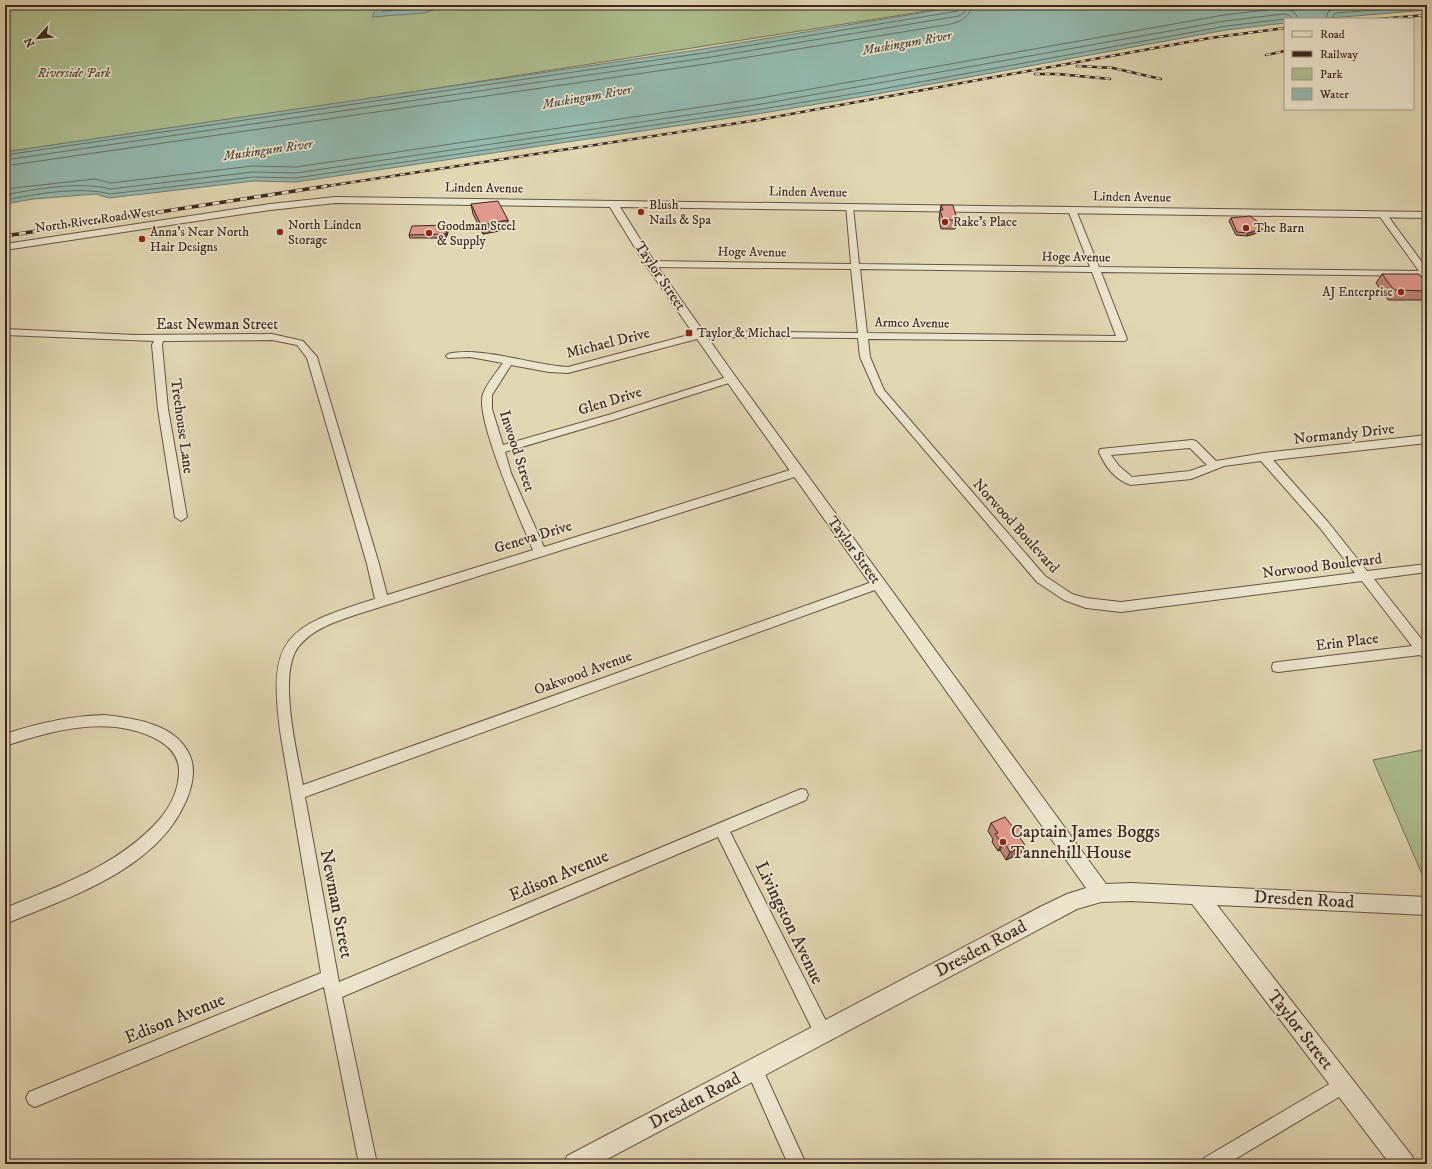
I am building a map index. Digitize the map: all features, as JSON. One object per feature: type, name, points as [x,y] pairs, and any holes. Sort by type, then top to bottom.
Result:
[{"type":"street","name":"Linden Avenue","points":[[190,220],[313,201],[335,200],[1427,215]]},
{"type":"street","name":"Taylor Street","points":[[614,204],[650,264],[700,336],[1100,893]]},
{"type":"street","name":"Norwood Boulevard","points":[[849,207],[862,335],[865,357],[870,373],[886,400],[1041,579],[1068,597],[1086,603],[1121,607],[1427,568]]},
{"type":"street","points":[[1072,210],[1096,270]]},
{"type":"street","name":"Hoge Avenue","points":[[650,264],[1426,274],[1382,214]]},
{"type":"street","name":"North River Road West","points":[[5,247],[190,220]]},
{"type":"street","name":"Armco Avenue","points":[[700,336],[717,334],[862,335],[1122,339],[1096,270]]},
{"type":"street","name":"East Newman Street","points":[[5,332],[159,338],[272,337],[295,340],[306,348],[312,357],[322,387],[373,564],[382,602]]},
{"type":"street","name":"Michael Drive","points":[[451,356],[470,354],[549,370],[568,370],[700,336]]},
{"type":"street","name":"Treehouse Lane","points":[[159,338],[157,345],[163,409],[181,517]]},
{"type":"street","name":"Inwood Street","points":[[509,361],[495,381],[486,399],[498,450],[514,494],[540,552]]},
{"type":"street","name":"Glen Drive","points":[[498,450],[612,418],[731,379]]},
{"type":"street","name":"Normandy Drive","points":[[1215,466],[1192,444],[1104,452],[1107,460],[1123,478],[1131,481],[1191,475],[1215,466],[1222,463],[1264,457],[1427,439]]},
{"type":"street","points":[[1264,457],[1324,525],[1424,653]]},
{"type":"street","name":"Geneva Drive","points":[[289,651],[300,636],[314,626],[339,616],[797,472]]},
{"type":"street","name":"Oakwood Avenue","points":[[297,792],[879,584]]},
{"type":"street","name":"Newman Street","points":[[289,651],[284,664],[283,677],[285,716],[297,792],[332,985],[368,1164]]},
{"type":"street","name":"Erin Place","points":[[1278,667],[1424,653]]},
{"type":"street","points":[[5,740],[53,727],[90,721],[134,724],[155,731],[171,740],[181,751],[185,763],[186,778],[180,800],[174,812],[164,826],[138,850],[89,878],[5,916]]},
{"type":"street","name":"Edison Avenue","points":[[35,1098],[332,985],[722,830],[800,795]]},
{"type":"street","name":"Livingston Avenue","points":[[722,830],[823,1033]]},
{"type":"street","name":"Dresden Road","points":[[575,1164],[1047,914],[1074,902],[1100,893],[1131,892],[1427,906]]},
{"type":"street","name":"Taylor Street","points":[[1196,895],[1404,1164]]},
{"type":"street","points":[[754,1069],[797,1164]]},
{"type":"street","points":[[1210,1164],[1343,1085]]},
{"type":"green space","name":"Riverside Park","points":[[5,5],[965,5],[368,99],[5,152]]},
{"type":"green space","points":[[1427,749],[1427,886],[1373,760]]},
{"type":"water","points":[[438,5],[439,8],[424,13],[372,17],[377,6]]},
{"type":"water","name":"Muskingum River","points":[[1427,5],[1427,10],[1330,18],[1284,18],[1284,23],[1226,30],[871,95],[757,114],[296,182],[254,181],[109,198],[96,194],[33,199],[5,204],[5,152],[703,49],[962,6]]},
{"type":"building","points":[[498,201],[508,220],[481,225],[471,204]]},
{"type":"building","points":[[941,205],[953,205],[957,220],[943,220],[940,210],[943,210]]},
{"type":"building","name":"The Barn","points":[[1250,216],[1266,228],[1248,233],[1237,232],[1231,218]]},
{"type":"building","points":[[448,225],[446,234],[409,235],[412,226]]},
{"type":"building","points":[[1382,274],[1419,274],[1427,284],[1427,291],[1394,290]]},
{"type":"building","points":[[1005,817],[1012,826],[1016,825],[1022,833],[1018,835],[1025,845],[1010,852],[1004,842],[1002,843],[995,834],[998,833],[991,823]]},
{"type":"railway","points":[[1390,18],[1427,15]]},
{"type":"railway","points":[[321,187],[758,120],[1210,38],[1284,28]]},
{"type":"railway","points":[[1266,55],[1284,51]]},
{"type":"railway","points":[[1077,66],[1113,68],[1161,79]]},
{"type":"railway","points":[[1035,74],[1058,74],[1110,79]]},
{"type":"railway","points":[[5,236],[327,186]]},
{"type":"place","name":"Blush Nails & Spa","points":[[641,212]]},
{"type":"place","name":"Rake's Place","points":[[945,222]]},
{"type":"place","name":"The Barn","points":[[1246,228]]},
{"type":"place","name":"North Linden Storage","points":[[280,232]]},
{"type":"place","name":"Goodman Steel & Supply","points":[[429,233]]},
{"type":"place","name":"Anna's Near North Hair Designs","points":[[142,239]]},
{"type":"place","name":"AJ Enterprise","points":[[1401,292]]},
{"type":"place","name":"Taylor & Michael","points":[[689,333]]},
{"type":"place","name":"Captain James Boggs Tannehill House","points":[[1003,842]]}]
